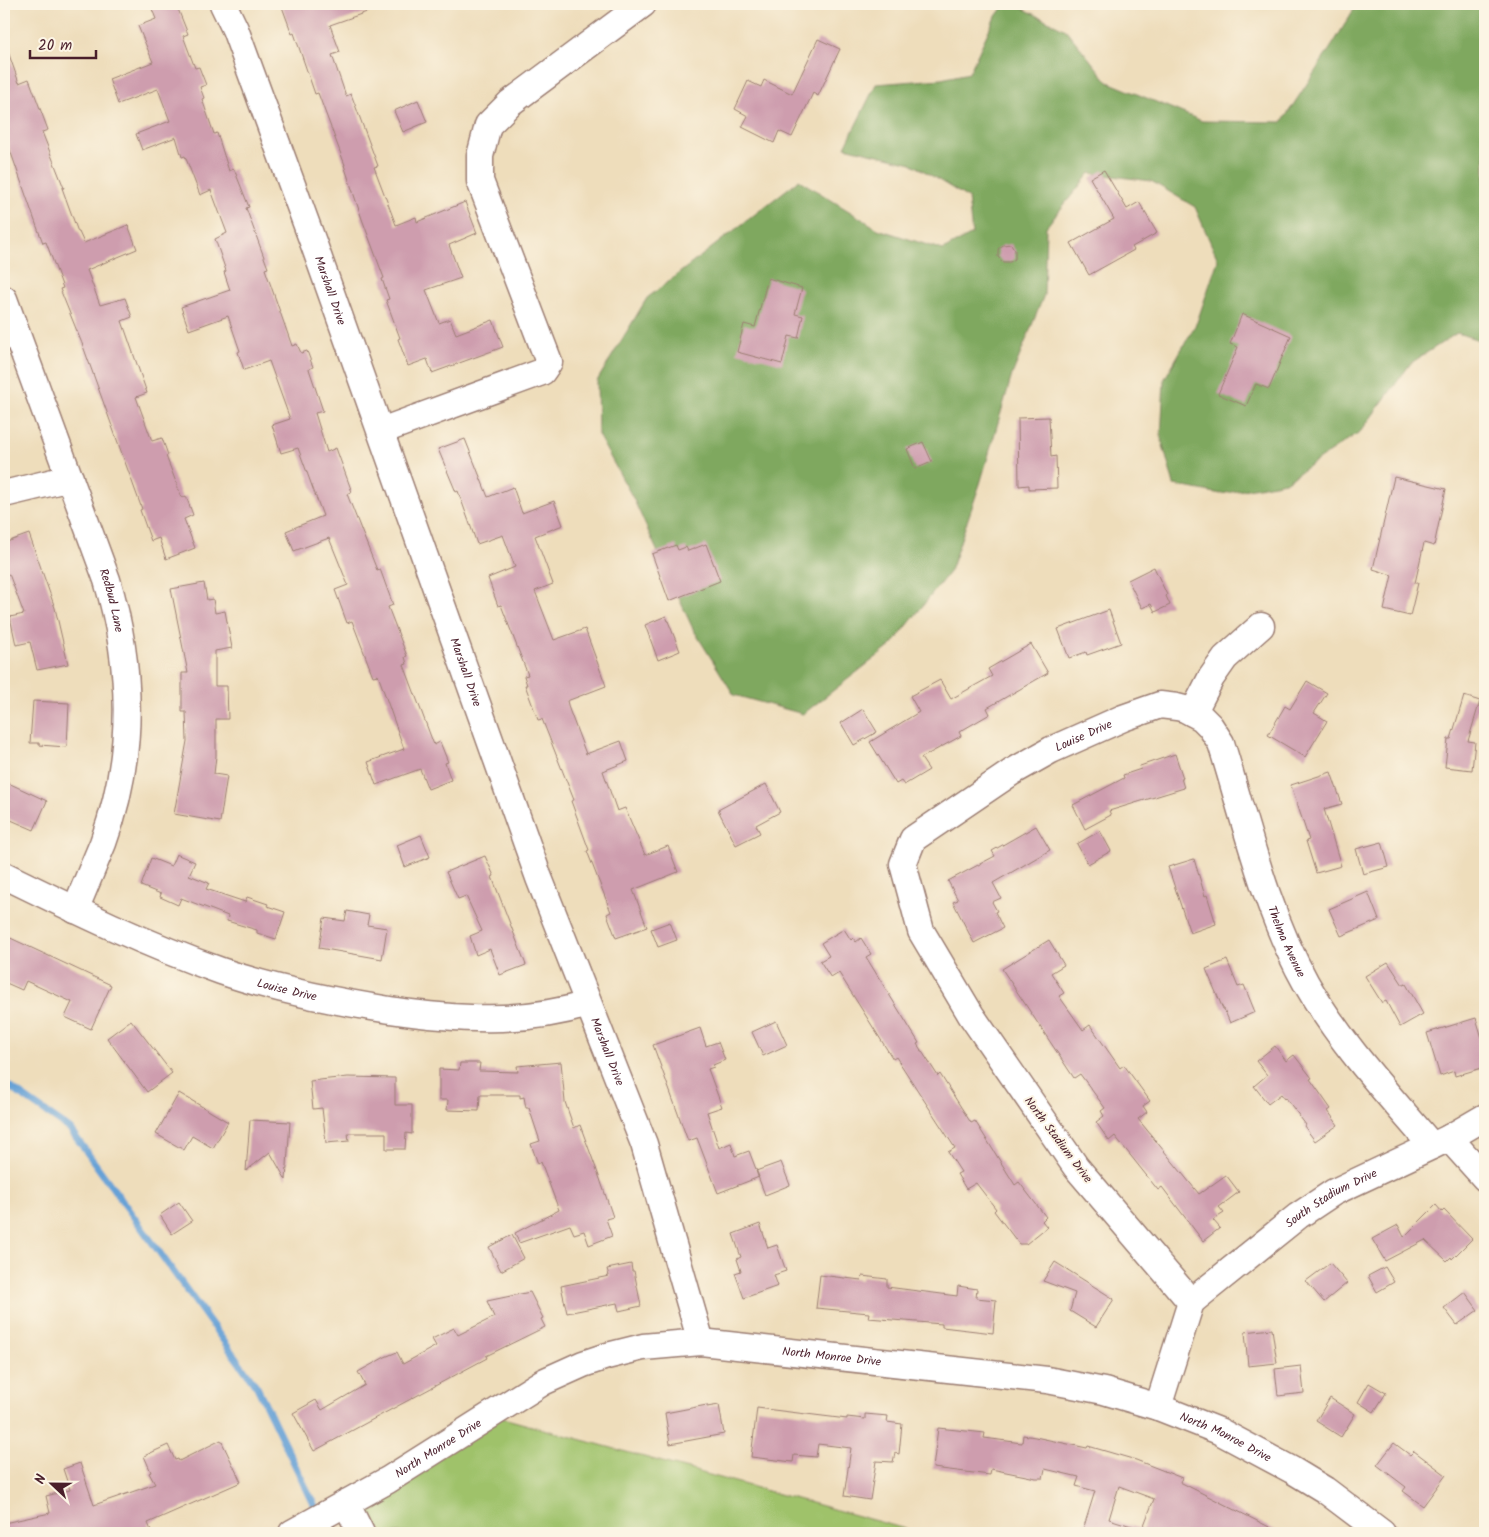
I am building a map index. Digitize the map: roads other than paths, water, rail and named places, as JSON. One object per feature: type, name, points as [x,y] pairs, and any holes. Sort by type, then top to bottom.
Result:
[{"type":"street","name":"Marshall Drive","points":[[223,4],[300,205],[540,878],[644,1144],[701,1342]]},
{"type":"street","points":[[381,431],[542,372],[549,362],[480,181],[480,156],[488,125],[510,103],[643,4]]},
{"type":"street","name":"Redbud Lane","points":[[4,299],[107,580],[115,607],[124,656],[127,698],[124,749],[116,799],[103,842],[75,910]]},
{"type":"street","points":[[4,494],[70,478]]},
{"type":"street","points":[[1193,712],[1211,678],[1225,658],[1260,626]]},
{"type":"street","name":"Louise Drive","points":[[903,864],[913,839],[1012,772],[1051,750],[1114,722],[1160,705],[1177,707],[1193,712]]},
{"type":"street","name":"Thelma Avenue","points":[[1193,712],[1210,726],[1221,743],[1271,905],[1287,945],[1306,983],[1339,1033],[1440,1142],[1485,1178]]},
{"type":"street","name":"North Stadium Drive","points":[[903,864],[920,931],[971,1015],[1076,1167],[1191,1302]]},
{"type":"street","name":"Louise Drive","points":[[4,875],[75,910],[171,952],[222,972],[288,991],[341,1002],[414,1013],[470,1018],[508,1019],[535,1016],[561,1012],[588,1004]]},
{"type":"street","name":"South Stadium Drive","points":[[1191,1302],[1298,1216],[1334,1192],[1440,1142],[1485,1117]]},
{"type":"street","points":[[1158,1407],[1191,1302]]},
{"type":"street","name":"North Monroe Drive","points":[[295,1531],[388,1480],[522,1394],[551,1378],[583,1364],[616,1354],[665,1344],[701,1342],[1047,1380],[1104,1391],[1158,1407],[1219,1431],[1325,1490],[1382,1533]]},
{"type":"street","points":[[341,1506],[361,1533]]},
{"type":"waterway","points":[[4,1083],[70,1129],[257,1387],[328,1533]]}]
